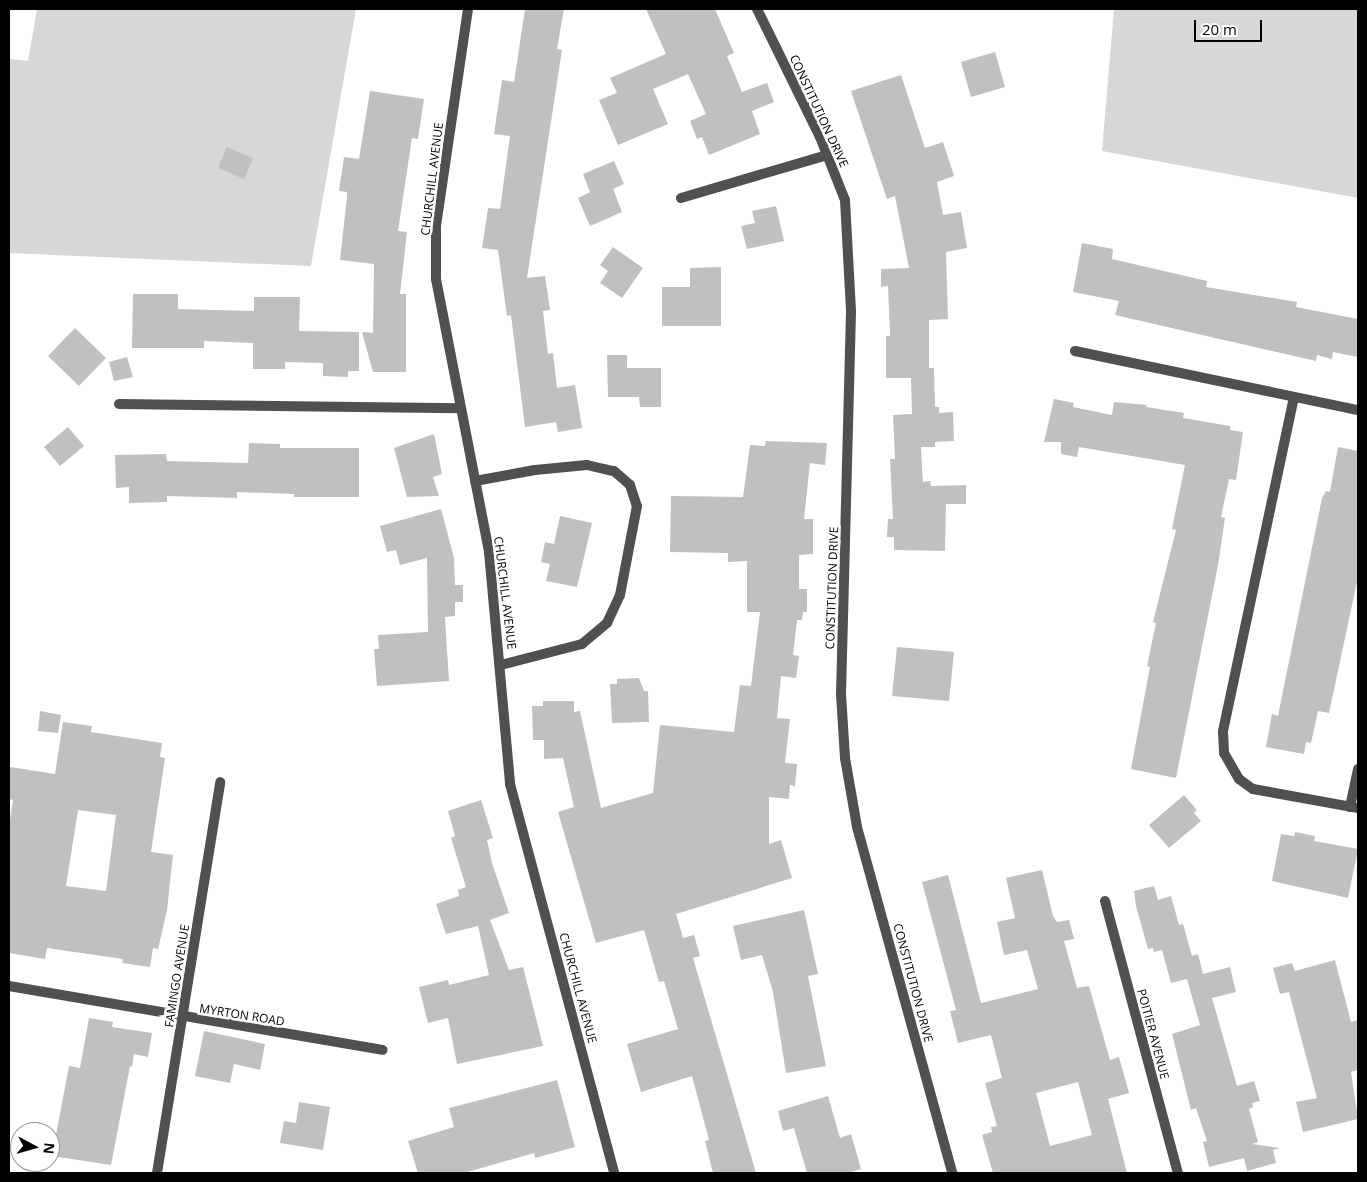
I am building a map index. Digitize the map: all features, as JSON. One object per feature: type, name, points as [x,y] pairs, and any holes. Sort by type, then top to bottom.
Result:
[{"type":"street","name":"CHURCHILL AVENUE","points":[[468,9],[436,226],[436,280],[489,552],[501,664],[510,784],[614,1173]]},
{"type":"street","name":"CONSTITUTION DRIVE","points":[[757,9],[827,155],[846,200],[851,312],[841,694],[845,758],[857,827],[952,1173]]},
{"type":"street","points":[[681,198],[827,155]]},
{"type":"street","points":[[1075,351],[1358,410]]},
{"type":"street","points":[[1294,397],[1223,732],[1224,754],[1238,779],[1253,789],[1354,807],[1358,769]]},
{"type":"street","points":[[119,404],[460,408]]},
{"type":"street","points":[[475,481],[535,470],[587,465],[614,471],[630,485],[637,506],[620,595],[608,623],[582,644],[501,664]]},
{"type":"street","name":"FAMINGO AVENUE","points":[[157,1173],[184,1018],[220,782]]},
{"type":"street","name":"POITIER AVENUE","points":[[1105,901],[1178,1173]]},
{"type":"street","name":"MYRTON ROAD","points":[[9,986],[184,1018],[383,1050]]},
{"type":"shaded area","points":[[37,9],[356,9],[311,266],[9,253],[9,59],[28,61]]},
{"type":"shaded area","points":[[1114,9],[1358,9],[1358,198],[1102,151]]},
{"type":"building","points":[[525,9],[564,9],[557,49],[562,50],[527,278],[545,276],[550,310],[543,311],[548,354],[553,353],[557,388],[575,385],[582,428],[558,432],[556,422],[525,427],[511,315],[507,316],[498,250],[482,248],[488,208],[500,209],[510,136],[494,134],[502,80],[514,82]]},
{"type":"building","points":[[646,9],[715,9],[734,53],[727,56],[742,92],[767,83],[774,102],[752,111],[760,134],[709,155],[702,137],[697,139],[690,121],[706,114],[688,74],[653,89],[668,124],[618,145],[599,100],[617,93],[610,78],[666,54]]},
{"type":"building","points":[[995,52],[1005,87],[971,97],[961,62]]},
{"type":"building","points":[[901,75],[925,148],[943,142],[954,176],[937,182],[943,215],[961,212],[967,248],[946,252],[948,319],[929,320],[929,368],[934,368],[935,407],[939,407],[939,413],[953,412],[954,441],[935,442],[935,447],[921,447],[923,482],[930,481],[931,486],[966,485],[966,504],[946,504],[945,551],[894,550],[894,537],[887,537],[888,519],[893,519],[890,459],[895,459],[893,415],[912,414],[911,378],[886,378],[886,336],[890,336],[888,286],[881,287],[881,269],[909,268],[895,196],[887,199],[851,91]]},
{"type":"building","points":[[370,91],[424,99],[418,139],[412,138],[398,231],[407,232],[400,294],[406,294],[406,372],[373,372],[362,332],[373,333],[374,264],[340,260],[347,197],[347,192],[339,191],[344,157],[359,159]]},
{"type":"building","points":[[227,147],[253,158],[244,179],[218,168]]},
{"type":"building","points":[[614,161],[624,184],[613,189],[622,212],[590,226],[578,198],[590,192],[583,174]]},
{"type":"building","points":[[776,206],[784,241],[747,249],[741,226],[755,223],[752,211]]},
{"type":"building","points":[[1082,243],[1113,249],[1112,259],[1207,281],[1206,287],[1297,302],[1296,307],[1358,319],[1358,357],[1333,352],[1332,359],[1317,355],[1316,361],[1115,315],[1119,301],[1073,292]]},
{"type":"building","points":[[613,247],[643,268],[622,298],[600,283],[608,271],[600,265]]},
{"type":"building","points":[[721,267],[721,326],[662,326],[662,287],[690,287],[690,268]]},
{"type":"building","points":[[133,294],[178,294],[178,309],[254,311],[254,297],[300,297],[299,331],[359,332],[359,371],[348,371],[348,377],[323,376],[323,363],[285,362],[285,369],[253,369],[253,343],[204,341],[204,348],[132,348]]},
{"type":"building","points":[[75,328],[106,358],[79,386],[48,356]]},
{"type":"building","points":[[607,355],[627,355],[627,368],[661,368],[661,407],[640,407],[639,397],[608,397]]},
{"type":"building","points":[[127,357],[133,377],[114,381],[109,362]]},
{"type":"building","points":[[1054,399],[1074,403],[1073,407],[1112,415],[1114,402],[1147,405],[1146,407],[1184,413],[1183,418],[1230,426],[1230,430],[1243,432],[1236,480],[1229,479],[1221,517],[1225,518],[1218,565],[1176,778],[1131,769],[1150,667],[1147,666],[1156,623],[1153,622],[1176,530],[1172,529],[1185,465],[1079,447],[1077,457],[1061,454],[1061,442],[1044,442]]},
{"type":"building","points":[[68,427],[84,446],[60,466],[44,447]]},
{"type":"building","points":[[434,434],[442,474],[433,477],[439,496],[407,497],[394,448]]},
{"type":"building","points":[[766,441],[827,443],[825,465],[810,463],[804,519],[813,519],[813,554],[799,555],[799,589],[807,589],[807,612],[803,612],[802,620],[797,620],[793,655],[799,656],[796,678],[781,676],[777,718],[790,719],[785,763],[797,764],[795,786],[790,785],[789,799],[769,797],[769,844],[781,840],[792,878],[676,914],[683,938],[694,935],[700,956],[693,958],[756,1173],[713,1173],[705,1141],[709,1140],[692,1076],[641,1092],[627,1044],[678,1029],[664,981],[659,982],[644,930],[596,943],[558,812],[574,807],[563,758],[544,759],[544,740],[533,740],[532,706],[543,706],[543,701],[574,701],[574,712],[580,711],[601,808],[653,793],[660,725],[734,732],[740,685],[751,686],[760,612],[747,612],[747,561],[728,562],[728,553],[670,552],[671,496],[743,497],[750,445],[765,446]]},
{"type":"building","points":[[249,443],[280,444],[280,448],[359,448],[359,497],[294,497],[294,494],[237,492],[237,498],[167,496],[167,502],[129,503],[129,487],[116,488],[115,455],[166,454],[167,461],[248,463]]},
{"type":"building","points":[[1338,447],[1358,451],[1358,577],[1329,713],[1318,711],[1311,743],[1306,742],[1304,754],[1266,747],[1272,714],[1278,716],[1322,498],[1326,491],[1330,492]]},
{"type":"building","points":[[441,509],[454,558],[455,585],[463,585],[463,602],[455,602],[455,616],[445,617],[449,681],[377,686],[374,649],[379,649],[378,635],[428,632],[427,558],[400,565],[396,550],[387,552],[380,526]]},
{"type":"building","points":[[560,516],[592,523],[577,587],[546,581],[550,564],[541,562],[545,542],[554,544]]},
{"type":"building","points":[[897,647],[954,652],[949,701],[892,696]]},
{"type":"building","points":[[639,678],[644,691],[648,691],[649,722],[612,723],[610,684],[617,684],[617,679]]},
{"type":"building","points":[[40,711],[61,715],[58,733],[38,731]]},
{"type":"building","points":[[63,722],[92,726],[91,732],[162,743],[160,757],[165,758],[151,852],[173,855],[167,910],[158,949],[153,948],[150,967],[122,963],[123,959],[47,948],[45,959],[9,953],[9,826],[13,800],[9,799],[10,767],[55,774]],"holes":[[[78,810],[116,815],[106,891],[66,886]]]},
{"type":"building","points":[[1184,795],[1197,810],[1194,813],[1201,821],[1169,848],[1149,825]]},
{"type":"building","points":[[481,800],[493,838],[487,840],[492,863],[509,913],[490,920],[509,970],[523,967],[543,1046],[457,1064],[448,1018],[428,1023],[419,987],[448,980],[449,985],[489,975],[478,926],[446,934],[436,904],[459,896],[458,890],[466,887],[451,838],[455,836],[448,811]]},
{"type":"building","points":[[1295,832],[1315,836],[1314,841],[1358,849],[1348,898],[1272,881],[1281,834],[1294,836]]},
{"type":"building","points":[[1042,870],[1053,916],[1057,922],[1069,920],[1074,939],[1064,941],[1077,988],[1089,986],[1110,1060],[1119,1057],[1129,1093],[1108,1099],[1127,1173],[993,1173],[982,1135],[992,1132],[991,1127],[997,1126],[985,1083],[1002,1078],[991,1035],[958,1043],[950,1011],[956,1010],[922,882],[948,875],[981,1003],[1038,989],[1027,950],[1004,955],[997,922],[1015,918],[1006,878]],"holes":[[[1078,1082],[1092,1135],[1050,1146],[1036,1093]]]},
{"type":"building","points":[[1154,886],[1158,900],[1171,896],[1179,925],[1183,924],[1192,956],[1198,954],[1203,974],[1230,967],[1236,992],[1212,998],[1237,1086],[1254,1081],[1260,1101],[1252,1103],[1253,1107],[1249,1109],[1258,1142],[1252,1144],[1280,1148],[1273,1150],[1276,1163],[1247,1171],[1244,1158],[1209,1167],[1203,1142],[1207,1141],[1196,1108],[1191,1110],[1172,1034],[1200,1025],[1187,979],[1171,983],[1162,950],[1154,952],[1153,948],[1148,949],[1136,906],[1134,891]]},
{"type":"building","points":[[804,910],[818,974],[808,976],[826,1066],[786,1073],[773,992],[762,955],[741,960],[733,926]]},
{"type":"building","points":[[1335,960],[1351,1022],[1358,1020],[1358,1070],[1351,1072],[1358,1119],[1303,1132],[1296,1102],[1317,1098],[1289,992],[1280,994],[1273,968],[1292,963],[1295,971]]},
{"type":"building","points":[[89,1018],[113,1022],[112,1027],[152,1033],[148,1057],[134,1054],[132,1067],[130,1066],[111,1165],[60,1157],[60,1122],[58,1122],[69,1066],[80,1068]]},
{"type":"building","points":[[204,1031],[265,1044],[260,1070],[234,1064],[230,1083],[195,1076]]},
{"type":"building","points":[[557,1080],[575,1147],[535,1158],[534,1153],[464,1173],[418,1173],[408,1141],[454,1127],[449,1108]]},
{"type":"building","points":[[828,1096],[840,1138],[851,1134],[861,1169],[847,1173],[807,1173],[794,1128],[783,1131],[778,1111]]},
{"type":"building","points":[[299,1102],[330,1107],[323,1150],[280,1143],[284,1121],[296,1123]]}]
